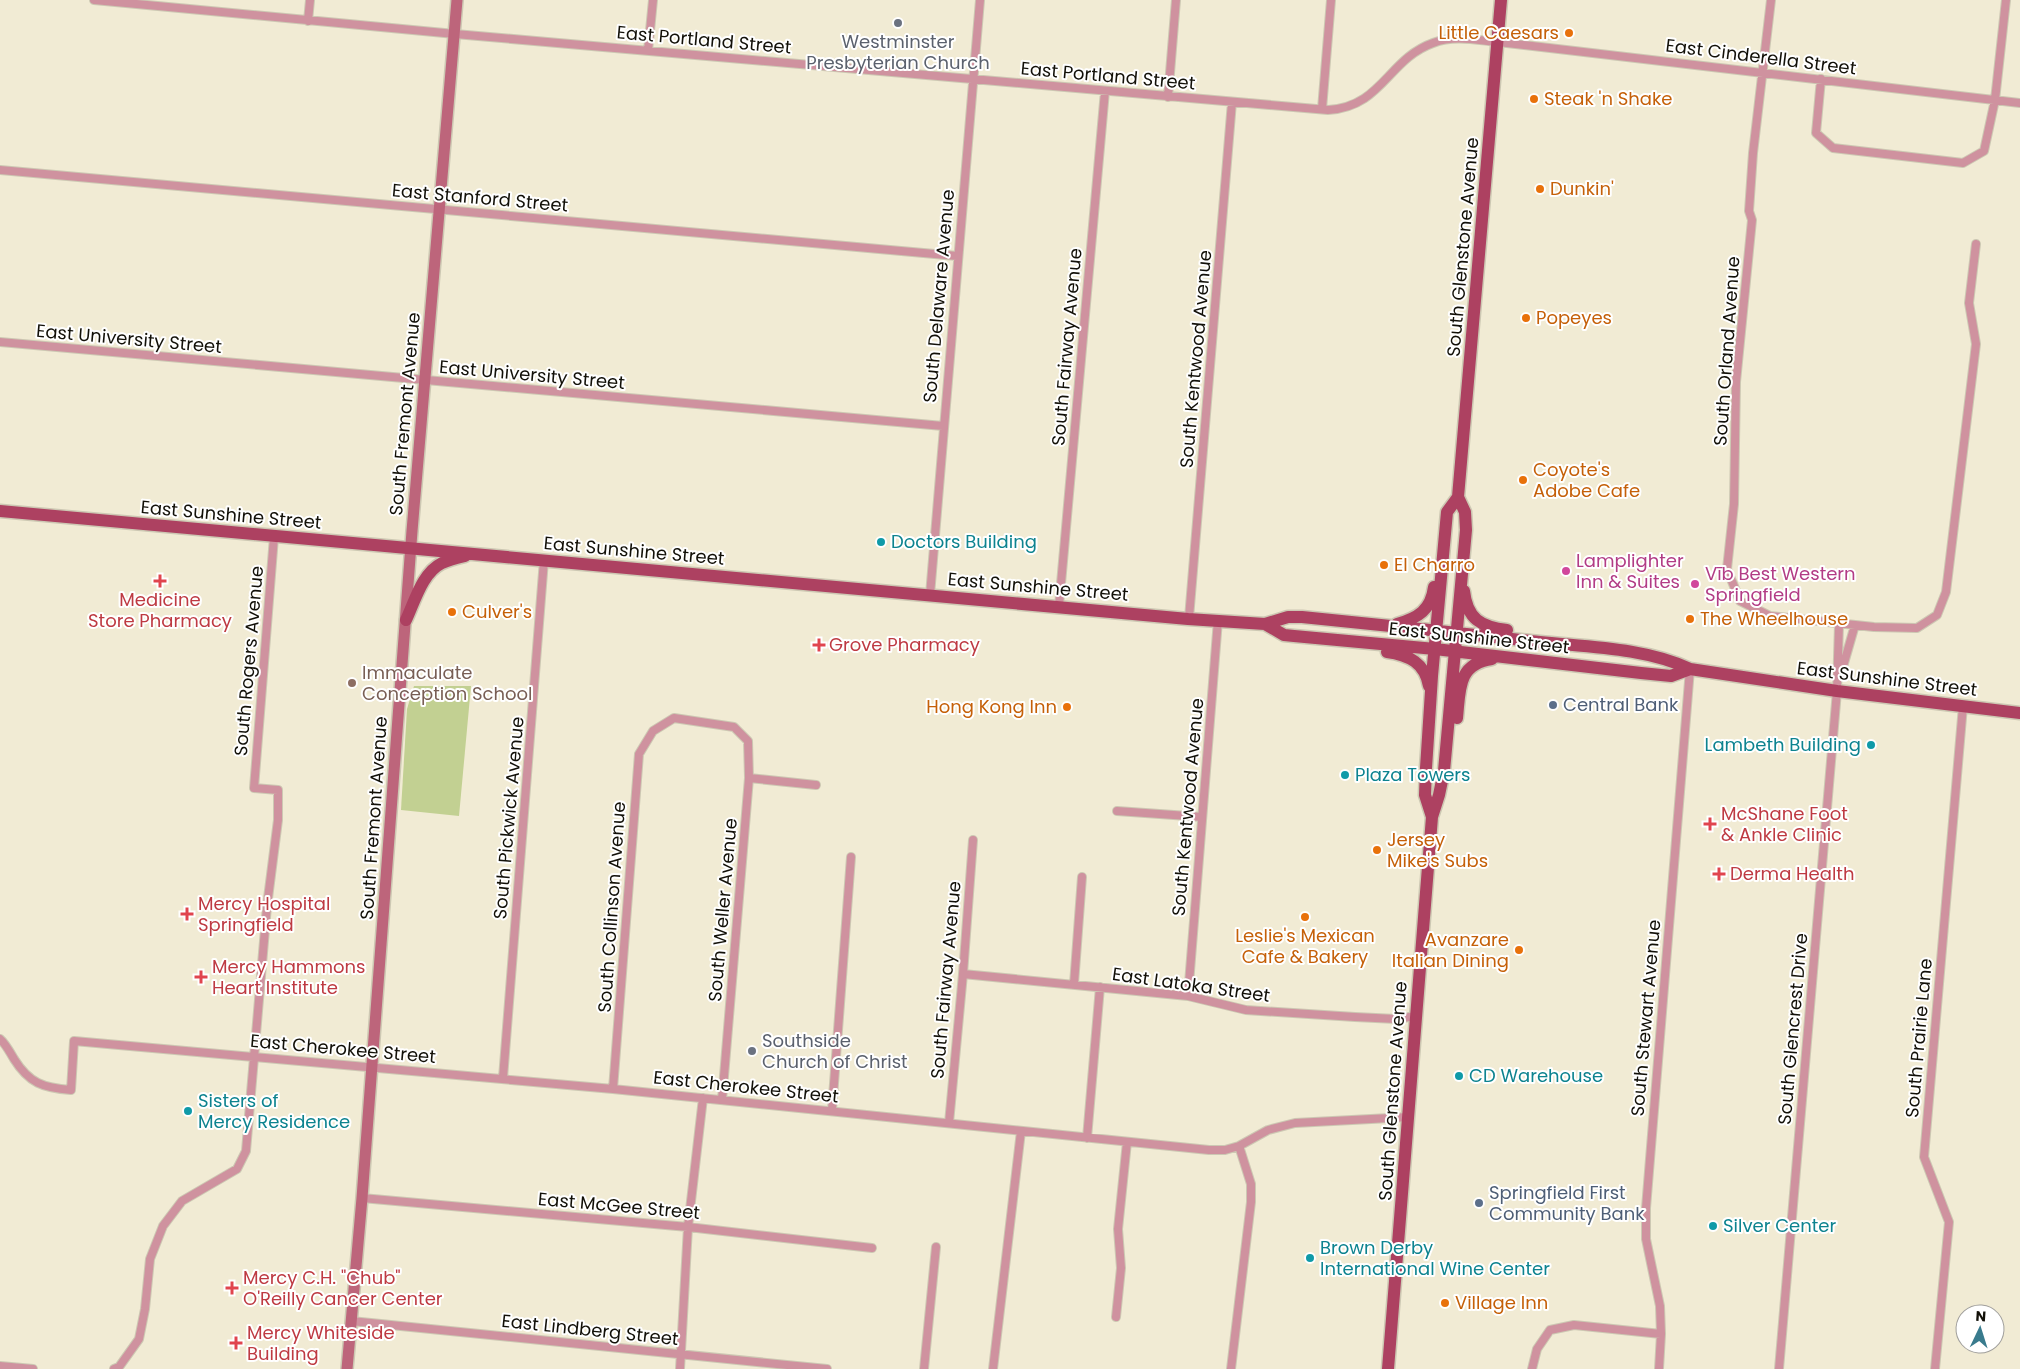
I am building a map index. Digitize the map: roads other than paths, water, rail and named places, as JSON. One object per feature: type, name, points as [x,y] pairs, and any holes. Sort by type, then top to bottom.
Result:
[{"type":"main road","name":"South Fremont Avenue","points":[[347,1369],[457,0]]},
{"type":"main road","name":"South Glenstone Avenue","points":[[1388,1369],[1432,817],[1444,771],[1466,530],[1465,512],[1458,497],[1502,0]]},
{"type":"main road","name":"South Glenstone Avenue","points":[[1432,817],[1425,795],[1430,698],[1447,512],[1458,497]]},
{"type":"main road","name":"East Sunshine Street","points":[[0,511],[1189,618],[1265,624],[1288,616],[1295,616],[1390,625],[1610,649],[1671,660],[1690,669],[1837,691],[2020,713]]},
{"type":"main road","points":[[1390,625],[1416,617],[1430,603],[1434,589],[1440,535],[1446,524]]},
{"type":"main road","points":[[406,620],[422,584],[431,571],[442,563],[474,554]]},
{"type":"main road","points":[[1462,577],[1466,605],[1474,618],[1482,624],[1503,630],[1578,641],[1610,649]]},
{"type":"main road","name":"East Sunshine Street","points":[[1265,624],[1284,635],[1434,649],[1671,676],[1690,669]]},
{"type":"main road","points":[[1294,636],[1316,644],[1406,656],[1420,665],[1426,673],[1430,698]]},
{"type":"main road","points":[[1444,771],[1451,761],[1453,754],[1461,685],[1466,672],[1482,661],[1509,658]]},
{"type":"street","name":"East Portland Street","points":[[94,0],[158,3],[308,21],[1322,109],[1342,108],[1364,99],[1378,89],[1410,56],[1433,43],[1451,38],[1498,42]]},
{"type":"street","points":[[308,21],[310,0]]},
{"type":"street","points":[[648,51],[652,0]]},
{"type":"street","name":"South Delaware Avenue","points":[[930,596],[980,0]]},
{"type":"street","points":[[1168,97],[1176,0]]},
{"type":"street","points":[[1322,109],[1331,0]]},
{"type":"street","name":"South Orland Avenue","points":[[1771,0],[1764,73],[1753,153],[1749,211],[1752,220],[1736,382],[1734,504],[1727,569],[1740,601],[1770,616],[1839,624],[1917,628],[1937,615],[1946,592],[1976,344],[1969,303],[1976,244]]},
{"type":"street","points":[[1821,79],[1816,132],[1833,148],[1963,163],[1984,151],[1995,100],[2006,0]]},
{"type":"street","name":"East Cinderella Street","points":[[1498,42],[2020,102]]},
{"type":"street","name":"South Fairway Avenue","points":[[1059,606],[1104,91]]},
{"type":"street","name":"South Kentwood Avenue","points":[[1189,618],[1232,102]]},
{"type":"street","name":"East Stanford Street","points":[[0,170],[958,256]]},
{"type":"street","name":"East University Street","points":[[0,342],[943,426]]},
{"type":"street","name":"South Rogers Avenue","points":[[254,1056],[267,906],[278,820],[278,790],[254,788],[274,536]]},
{"type":"street","name":"South Pickwick Avenue","points":[[503,1078],[544,560]]},
{"type":"street","name":"South Kentwood Avenue","points":[[1188,996],[1218,620]]},
{"type":"street","points":[[1837,691],[1839,624]]},
{"type":"street","points":[[1837,691],[1855,625]]},
{"type":"street","name":"South Stewart Avenue","points":[[1659,1369],[1660,1306],[1646,1239],[1646,1207],[1690,669]]},
{"type":"street","name":"South Glencrest Drive","points":[[1779,1369],[1837,691]]},
{"type":"street","name":"South Prairie Lane","points":[[1935,1369],[1949,1222],[1924,1157],[1963,706]]},
{"type":"street","name":"South Collinson Avenue","points":[[613,1089],[639,754],[653,731],[674,718],[734,727]]},
{"type":"street","name":"South Weller Avenue","points":[[722,1100],[749,778],[748,741],[734,727]]},
{"type":"street","points":[[749,778],[816,785]]},
{"type":"street","points":[[1117,811],[1202,817]]},
{"type":"street","name":"South Fairway Avenue","points":[[949,1123],[973,840]]},
{"type":"street","points":[[832,1110],[851,857]]},
{"type":"street","points":[[1074,984],[1082,877]]},
{"type":"street","name":"East Latoka Street","points":[[963,974],[1188,996],[1246,1010],[1362,1018],[1396,1019],[1416,1016]]},
{"type":"street","points":[[1087,1138],[1100,988]]},
{"type":"street","name":"East Cherokee Street","points":[[0,1040],[20,1068],[35,1083],[53,1089],[71,1090],[74,1041],[503,1078],[832,1110],[1209,1150],[1225,1150],[1239,1146],[1268,1130],[1295,1123],[1409,1117]]},
{"type":"street","points":[[114,1369],[119,1367],[139,1338],[145,1309],[150,1259],[163,1226],[182,1201],[237,1169],[246,1151],[254,1056]]},
{"type":"street","points":[[680,1369],[688,1227],[703,1098]]},
{"type":"street","points":[[993,1369],[1021,1131]]},
{"type":"street","points":[[1116,1317],[1121,1268],[1118,1230],[1127,1142]]},
{"type":"street","points":[[1231,1369],[1251,1202],[1251,1184],[1239,1146]]},
{"type":"street","name":"East McGee Street","points":[[362,1198],[688,1227],[872,1248]]},
{"type":"street","points":[[924,1369],[936,1246]]},
{"type":"street","name":"East Lindberg Street","points":[[351,1321],[827,1369]]},
{"type":"street","points":[[1532,1369],[1537,1349],[1550,1330],[1574,1326],[1661,1334]]},
{"type":"street","points":[[0,1366],[33,1369]]},
{"type":"place","name":"Westminster Presbyterian Church","points":[[898,23]]},
{"type":"place","name":"Little Caesars","points":[[1569,33]]},
{"type":"place","name":"Steak 'n Shake","points":[[1534,99]]},
{"type":"place","name":"Dunkin'","points":[[1540,189]]},
{"type":"place","name":"Popeyes","points":[[1526,318]]},
{"type":"place","name":"Coyote's Adobe Cafe","points":[[1523,480]]},
{"type":"place","name":"Doctors Building","points":[[881,542]]},
{"type":"place","name":"El Charro","points":[[1384,565]]},
{"type":"place","name":"Lamplighter Inn & Suites","points":[[1566,571]]},
{"type":"place","name":"Medicine Store Pharmacy","points":[[160,581]]},
{"type":"place","name":"Vīb Best Western Springfield","points":[[1695,584]]},
{"type":"place","name":"Culver's","points":[[452,612]]},
{"type":"place","name":"The Wheelhouse","points":[[1690,619]]},
{"type":"place","name":"Grove Pharmacy","points":[[819,645]]},
{"type":"place","name":"Immaculate Conception School","points":[[352,683]]},
{"type":"place","name":"Central Bank","points":[[1553,705]]},
{"type":"place","name":"Hong Kong Inn","points":[[1067,707]]},
{"type":"place","name":"Lambeth Building","points":[[1871,745]]},
{"type":"place","name":"Plaza Towers","points":[[1345,775]]},
{"type":"place","name":"McShane Foot & Ankle Clinic","points":[[1710,824]]},
{"type":"place","name":"Jersey Mike's Subs","points":[[1377,850]]},
{"type":"place","name":"Derma Health","points":[[1719,874]]},
{"type":"place","name":"Mercy Hospital Springfield","points":[[187,914]]},
{"type":"place","name":"Leslie's Mexican Cafe & Bakery","points":[[1305,917]]},
{"type":"place","name":"Avanzare Italian Dining","points":[[1519,950]]},
{"type":"place","name":"Mercy Hammons Heart Institute","points":[[201,977]]},
{"type":"place","name":"Southside Church of Christ","points":[[752,1051]]},
{"type":"place","name":"CD Warehouse","points":[[1459,1076]]},
{"type":"place","name":"Sisters of Mercy Residence","points":[[188,1111]]},
{"type":"place","name":"Springfield First Community Bank","points":[[1479,1203]]},
{"type":"place","name":"Silver Center","points":[[1713,1226]]},
{"type":"place","name":"Brown Derby International Wine Center","points":[[1310,1258]]},
{"type":"place","name":"Mercy C.H. \"Chub\" O'Reilly Cancer Center","points":[[232,1288]]},
{"type":"place","name":"Village Inn","points":[[1445,1303]]},
{"type":"place","name":"Mercy Whiteside Building","points":[[236,1343]]}]
